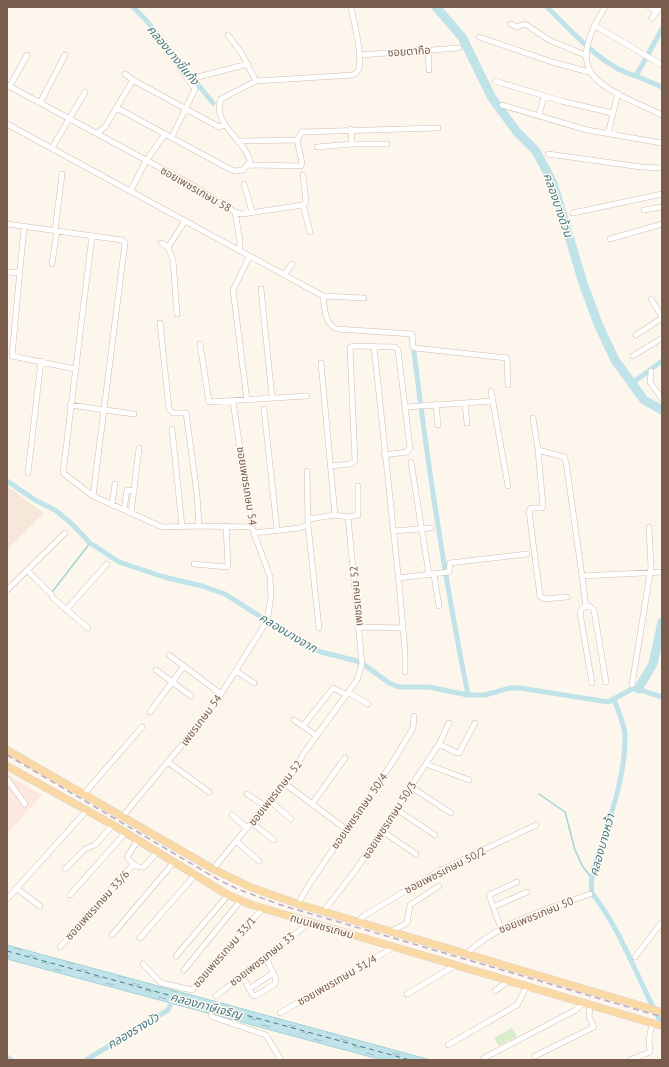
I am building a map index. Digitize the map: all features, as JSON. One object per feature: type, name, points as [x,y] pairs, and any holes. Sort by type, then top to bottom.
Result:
[{"type":"main road","name":"ถนนเพชรเกษม","points":[[7,750],[213,870],[250,887],[323,912],[660,1011]]},
{"type":"main road","name":"ถนนเพชรเกษม","points":[[7,766],[126,832],[228,895],[262,909],[661,1026]]},
{"type":"main road","points":[[479,972],[482,973],[485,970],[485,965],[482,959]]},
{"type":"main road","points":[[495,977],[493,970],[500,964]]},
{"type":"street","points":[[116,108],[234,171],[243,170],[248,165],[249,159],[238,141],[224,125],[220,113],[219,103],[221,99],[256,81],[353,75],[359,69],[359,55],[351,7]]},
{"type":"street","points":[[589,72],[585,55],[586,46],[594,25],[605,7]]},
{"type":"street","points":[[650,7],[658,9],[652,18]]},
{"type":"street","points":[[511,24],[517,27],[524,24],[549,40],[585,55]]},
{"type":"street","points":[[594,25],[662,64]]},
{"type":"street","points":[[228,35],[248,64],[256,81]]},
{"type":"street","points":[[479,37],[552,62],[589,72],[601,83],[662,115]]},
{"type":"street","name":"ซอยตากือ","points":[[359,55],[459,48]]},
{"type":"street","points":[[428,50],[429,70]]},
{"type":"street","points":[[8,86],[27,55]]},
{"type":"street","points":[[40,103],[65,55]]},
{"type":"street","points":[[198,77],[248,64]]},
{"type":"street","points":[[172,137],[196,89],[178,67]]},
{"type":"street","points":[[125,74],[133,80],[220,127],[224,125]]},
{"type":"street","points":[[97,134],[105,127],[133,80]]},
{"type":"street","points":[[495,81],[544,96],[612,113]]},
{"type":"street","name":"ซอยเพชรเกษม 58","points":[[8,86],[194,186],[235,212],[242,214],[303,205]]},
{"type":"street","points":[[52,148],[85,92]]},
{"type":"street","points":[[608,134],[618,93]]},
{"type":"street","points":[[539,115],[544,96]]},
{"type":"street","points":[[502,104],[574,127],[662,144]]},
{"type":"street","points":[[7,124],[324,296],[364,298]]},
{"type":"street","points":[[248,165],[301,166],[302,163],[297,140],[302,132],[351,129],[438,128]]},
{"type":"street","points":[[351,129],[352,144]]},
{"type":"street","points":[[131,190],[146,161],[165,134]]},
{"type":"street","points":[[238,141],[297,140]]},
{"type":"street","points":[[317,147],[352,144],[387,144]]},
{"type":"street","points":[[548,154],[641,167],[662,168]]},
{"type":"street","points":[[52,264],[62,174]]},
{"type":"street","points":[[303,175],[306,202],[303,205],[310,232]]},
{"type":"street","points":[[244,184],[252,212]]},
{"type":"street","points":[[573,213],[662,194]]},
{"type":"street","points":[[644,210],[662,207]]},
{"type":"street","points":[[235,212],[240,241],[239,251]]},
{"type":"street","points":[[168,247],[185,221]]},
{"type":"street","points":[[7,224],[122,240],[125,243],[93,496]]},
{"type":"street","points":[[610,239],[662,224]]},
{"type":"street","points":[[24,227],[10,355],[75,369]]},
{"type":"street","points":[[92,236],[62,474],[93,496],[162,527],[252,527]]},
{"type":"street","points":[[161,243],[168,247],[173,260],[177,314]]},
{"type":"street","points":[[246,400],[233,290],[249,256]]},
{"type":"street","points":[[284,275],[292,264]]},
{"type":"street","points":[[7,272],[19,273]]},
{"type":"street","points":[[261,289],[272,397]]},
{"type":"street","points":[[324,296],[328,321],[331,326],[337,329],[412,334],[415,348],[507,358],[508,385]]},
{"type":"street","points":[[636,335],[662,318],[651,299]]},
{"type":"street","points":[[160,323],[169,409],[173,413],[186,413],[197,494],[199,526]]},
{"type":"street","points":[[633,356],[662,338]]},
{"type":"street","points":[[200,344],[210,402],[233,402],[272,397],[307,396]]},
{"type":"street","points":[[330,466],[350,464],[355,461],[350,348],[353,346],[397,348],[406,407],[410,450],[384,455]]},
{"type":"street","points":[[374,346],[384,455],[403,628],[405,672]]},
{"type":"street","points":[[28,473],[41,362]]},
{"type":"street","points":[[320,363],[335,515]]},
{"type":"street","points":[[651,371],[650,382],[662,399]]},
{"type":"street","points":[[491,391],[508,486]]},
{"type":"street","points":[[406,407],[426,404],[492,401]]},
{"type":"street","name":"ซอยเพชรเกษม 54","points":[[233,402],[252,527],[270,577],[271,596],[268,616]]},
{"type":"street","points":[[465,403],[466,423]]},
{"type":"street","points":[[436,404],[438,425]]},
{"type":"street","points":[[70,405],[134,414]]},
{"type":"street","points":[[264,409],[277,530]]},
{"type":"street","points":[[533,418],[538,450],[543,506],[531,508],[528,512],[540,596],[544,599],[567,597]]},
{"type":"street","points":[[172,429],[182,526]]},
{"type":"street","points":[[132,513],[139,448]]},
{"type":"street","points":[[538,450],[564,457],[566,462],[586,607]]},
{"type":"street","points":[[411,462],[421,529],[439,606]]},
{"type":"street","points":[[307,471],[308,526],[318,628]]},
{"type":"street","points":[[112,505],[115,484]]},
{"type":"street","points":[[309,519],[335,515],[348,517],[358,515],[358,486]]},
{"type":"street","points":[[124,510],[127,487],[134,491]]},
{"type":"street","name":"เพชรเกษม 52","points":[[348,517],[359,627],[361,658],[360,674]]},
{"type":"street","points":[[194,564],[226,567],[228,565],[226,526]]},
{"type":"street","points":[[254,533],[308,526]]},
{"type":"street","points":[[632,685],[650,571],[651,548],[649,527]]},
{"type":"street","points":[[393,531],[431,528]]},
{"type":"street","points":[[7,590],[65,533]]},
{"type":"street","points":[[398,578],[450,572],[450,563],[527,554]]},
{"type":"street","points":[[66,610],[107,564]]},
{"type":"street","points":[[28,571],[51,593],[53,598],[88,628]]},
{"type":"street","points":[[582,576],[650,571],[662,572]]},
{"type":"street","points":[[592,683],[580,613],[580,609],[591,606],[594,610],[606,682]]},
{"type":"street","name":"เพชรเกษม 54","points":[[122,817],[168,762],[221,694],[262,629],[268,616]]},
{"type":"street","points":[[359,627],[403,628]]},
{"type":"street","points":[[169,655],[221,694]]},
{"type":"street","points":[[150,712],[184,666]]},
{"type":"street","points":[[156,670],[191,696]]},
{"type":"street","points":[[236,671],[254,683]]},
{"type":"street","name":"ซอยเพชรเกษม 52","points":[[213,870],[284,783],[348,694],[360,674]]},
{"type":"street","points":[[304,726],[333,688],[368,704]]},
{"type":"street","name":"ซอยเพชรเกษม 50/4","points":[[298,904],[310,883],[394,760],[413,728],[414,716]]},
{"type":"street","points":[[294,720],[317,736]]},
{"type":"street","name":"ซอยเพชรเกษม 50/3","points":[[323,912],[356,871],[439,744],[449,723]]},
{"type":"street","points":[[439,744],[455,752],[459,752],[475,723]]},
{"type":"street","points":[[84,794],[142,728]]},
{"type":"street","points":[[312,804],[345,758]]},
{"type":"street","points":[[168,762],[209,792]]},
{"type":"street","points":[[426,764],[469,780]]},
{"type":"street","points":[[7,779],[25,804]]},
{"type":"street","points":[[284,783],[347,830]]},
{"type":"street","points":[[411,787],[451,813]]},
{"type":"street","points":[[247,794],[265,806]]},
{"type":"street","points":[[269,800],[291,819]]},
{"type":"street","points":[[396,809],[435,835]]},
{"type":"street","points":[[7,899],[87,810]]},
{"type":"street","points":[[232,815],[247,828]]},
{"type":"street","points":[[252,823],[274,840]]},
{"type":"street","points":[[66,869],[85,849],[94,845],[112,825]]},
{"type":"street","name":"ซอยเพชรเกษม 50/2","points":[[357,922],[365,915],[439,871],[536,825]]},
{"type":"street","points":[[382,831],[416,854]]},
{"type":"street","points":[[70,895],[126,832]]},
{"type":"street","points":[[138,840],[127,857],[134,864],[144,867],[157,852]]},
{"type":"street","points":[[236,841],[259,861]]},
{"type":"street","points":[[112,935],[174,862]]},
{"type":"street","name":"ซอยเพชรเกษม 33/6","points":[[60,947],[134,864]]},
{"type":"street","points":[[140,938],[195,875]]},
{"type":"street","points":[[501,928],[489,895],[517,882]]},
{"type":"street","points":[[390,932],[407,923],[410,905],[439,886]]},
{"type":"street","points":[[16,888],[40,906]]},
{"type":"street","points":[[493,907],[527,892]]},
{"type":"street","name":"ซอยเพชรเกษม 50","points":[[466,954],[477,944],[501,928],[590,894]]},
{"type":"street","points":[[176,956],[228,895]]},
{"type":"street","points":[[184,970],[240,900]]},
{"type":"street","name":"ซอยเพชรเกษม 33/1","points":[[143,964],[161,983],[192,990],[262,909]]},
{"type":"street","points":[[635,957],[662,922]]},
{"type":"street","name":"ซอยเพชรเกษม 33","points":[[216,996],[265,956],[309,923]]},
{"type":"street","name":"ซอยเพชรเกษม 31/4","points":[[280,1012],[394,947]]},
{"type":"street","points":[[242,975],[253,995],[257,996],[275,984],[276,981],[265,956]]},
{"type":"street","points":[[407,994],[456,965]]},
{"type":"street","points":[[250,989],[272,973]]},
{"type":"street","points":[[495,991],[508,981]]},
{"type":"street","points":[[448,1045],[517,1005],[527,986]]},
{"type":"street","points":[[484,1058],[587,1005],[589,1017],[594,1027],[535,1056]]},
{"type":"street","points":[[212,1016],[263,1033],[269,1038],[281,1060]]},
{"type":"street","points":[[630,1060],[651,1051],[649,1040],[652,1023]]},
{"type":"shaded area","points":[[7,486],[44,513],[7,550]]},
{"type":"shaded area","points":[[7,774],[42,795],[7,834]]},
{"type":"green space","points":[[512,1028],[517,1036],[499,1046],[494,1038]]},
{"type":"water","name":"คลองภาษีเจริญ","points":[[7,945],[431,1060],[382,1060],[7,959]]},
{"type":"waterway","name":"คลองบางขี้แก้ง","points":[[133,7],[145,19],[213,103]]},
{"type":"waterway","name":"คลองบางด้วน","points":[[436,7],[462,37],[492,98],[517,132],[536,151],[553,183],[583,283],[598,324],[615,360],[644,400],[662,410]]},
{"type":"waterway","points":[[547,7],[588,48],[612,65],[624,72],[636,76],[662,29]]},
{"type":"waterway","points":[[636,76],[662,87]]},
{"type":"waterway","points":[[414,352],[438,524],[468,695]]},
{"type":"waterway","points":[[631,384],[662,361]]},
{"type":"waterway","name":"คลองบางจาก","points":[[7,481],[35,500],[55,510],[71,523],[90,543],[119,562],[164,577],[202,586],[225,594],[300,642],[321,652],[357,661],[389,683],[399,687],[429,687],[468,695],[485,695],[510,688],[520,688],[608,702],[634,688],[662,697]]},
{"type":"waterway","points":[[52,592],[90,543]]},
{"type":"waterway","name":"คลองบางด้วน","points":[[638,689],[653,664],[662,622]]},
{"type":"waterway","name":"คลองบางหว้า","points":[[614,699],[625,734],[624,761],[615,801],[594,866],[591,886],[592,893],[613,924],[662,1024]]},
{"type":"waterway","points":[[539,794],[565,812],[575,850],[583,867],[591,877]]},
{"type":"waterway","name":"คลองรางบัว","points":[[86,1060],[168,1010],[174,997]]},
{"type":"waterway","points":[[7,1057],[11,1060]]},
{"type":"ferry route","points":[[7,951],[183,999],[192,1007],[205,1004],[410,1060]]},
{"type":"railway","points":[[7,755],[219,880],[240,890],[281,905],[662,1017]]}]
